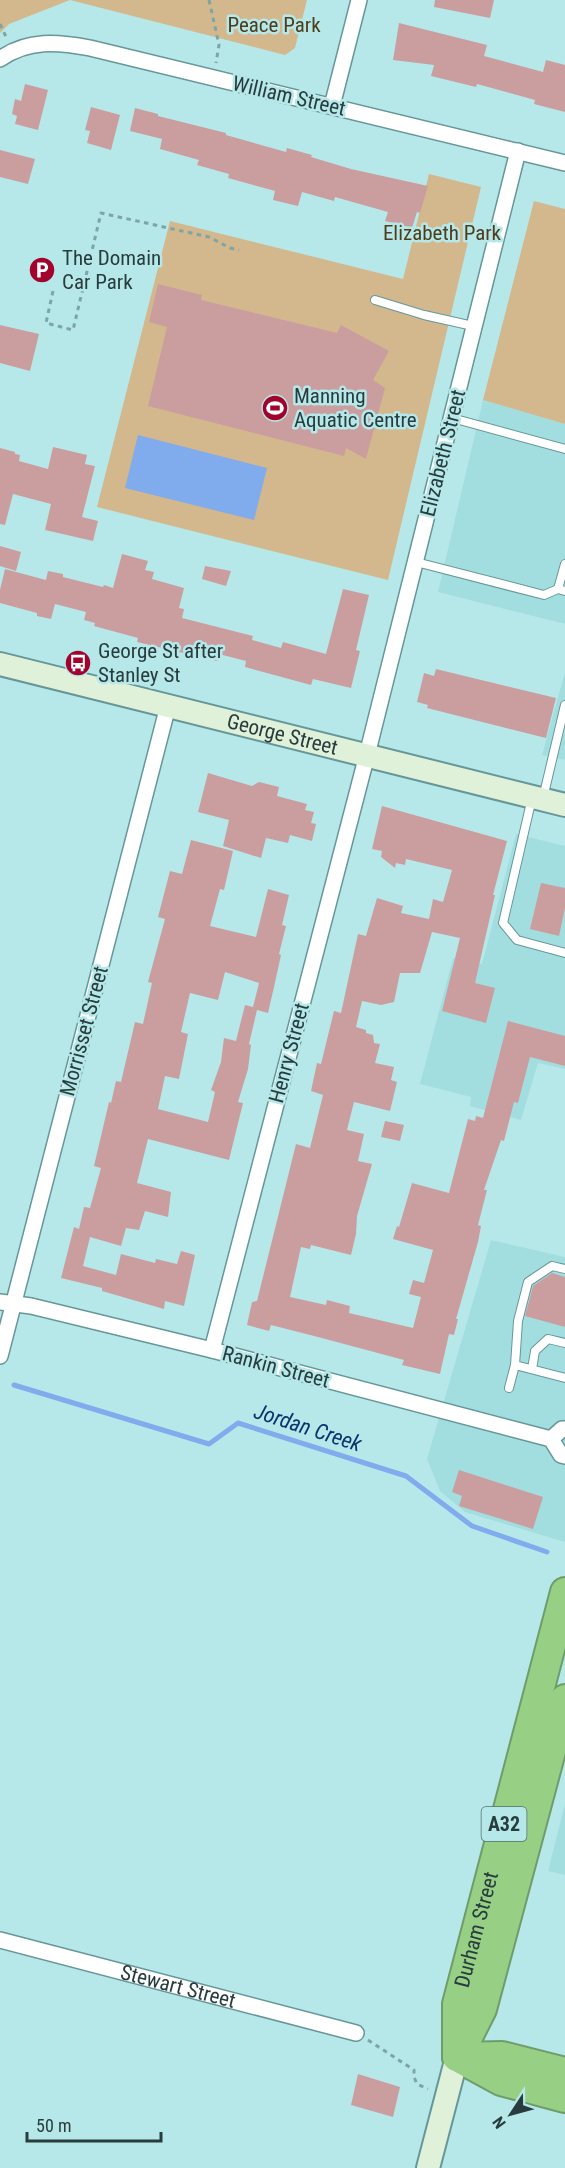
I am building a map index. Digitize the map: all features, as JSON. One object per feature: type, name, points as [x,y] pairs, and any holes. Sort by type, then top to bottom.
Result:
[{"type":"highway","name":"Durham Street","points":[[457,2057],[457,2004],[565,1592]]},
{"type":"highway","name":"Durham Street","points":[[457,2057],[482,2009],[565,1699]]},
{"type":"highway","points":[[457,2057],[502,2056],[565,2072]]},
{"type":"highway","points":[[457,2057],[501,2081],[565,2098]]},
{"type":"main road","name":"George Street","points":[[0,664],[565,805]]},
{"type":"main road","name":"Durham Street","points":[[428,2168],[457,2057]]},
{"type":"street","points":[[332,106],[359,0]]},
{"type":"street","name":"William Street","points":[[6,54],[38,44],[70,44],[565,163]]},
{"type":"street","name":"Elizabeth Street","points":[[367,755],[518,151]]},
{"type":"street","name":"Morrisset Street","points":[[0,1356],[7,1303],[168,706]]},
{"type":"street","name":"Henry Street","points":[[212,1350],[367,755]]},
{"type":"street","name":"Rankin Street","points":[[7,1303],[212,1350],[551,1439]]},
{"type":"street","points":[[565,1429],[551,1439],[561,1455],[565,1456]]},
{"type":"street","name":"Stewart Street","points":[[0,1940],[356,2033]]},
{"type":"lane","points":[[375,300],[424,315],[473,326]]},
{"type":"lane","points":[[452,418],[565,448]]},
{"type":"lane","points":[[416,562],[543,595],[562,590],[565,564]]},
{"type":"lane","points":[[565,705],[503,922],[517,940],[565,953]]},
{"type":"lane","points":[[509,1389],[515,1365],[518,1321],[528,1282],[552,1266],[565,1269]]},
{"type":"lane","points":[[532,1369],[535,1351],[548,1339],[565,1343]]},
{"type":"lane","points":[[515,1365],[565,1378]]},
{"type":"path","points":[[209,0],[219,45],[212,78]]},
{"type":"path","points":[[53,291],[46,323],[73,330],[101,213],[209,237],[239,250]]},
{"type":"path","points":[[356,2033],[414,2070],[417,2084],[428,2089]]},
{"type":"shaded area","points":[[483,400],[565,424],[565,624],[438,592]]},
{"type":"shaded area","points":[[565,672],[565,760],[542,755]]},
{"type":"shaded area","points":[[516,834],[565,846],[565,1069],[538,1063],[521,1120],[470,1106],[471,1097],[420,1084],[453,958],[482,964]]},
{"type":"shaded area","points":[[491,1240],[565,1257],[565,1542],[465,1512],[440,1491],[427,1459]]},
{"type":"shaded area","points":[[565,1804],[565,1875],[548,1871]]},
{"type":"green space","points":[[0,0],[70,0],[9,24],[0,33]]},
{"type":"green space","name":"Peace Park","points":[[70,0],[307,0],[295,48],[285,55]]},
{"type":"green space","name":"Manning Aquatic Centre","points":[[429,174],[481,187],[388,580],[97,507],[170,221],[403,279]]},
{"type":"green space","points":[[534,201],[565,209],[565,424],[483,400]]},
{"type":"water","points":[[138,435],[267,468],[254,520],[125,488]]},
{"type":"building","points":[[435,0],[494,0],[490,18],[434,7]]},
{"type":"building","points":[[399,23],[487,45],[484,56],[543,72],[546,60],[565,65],[565,112],[534,104],[535,100],[477,84],[476,87],[431,76],[434,65],[393,60]]},
{"type":"building","points":[[25,84],[48,90],[38,130],[15,124],[17,116],[12,114],[15,99],[21,101]]},
{"type":"building","points":[[91,107],[120,115],[111,150],[87,143],[90,131],[85,130]]},
{"type":"building","points":[[135,108],[286,152],[287,148],[351,169],[428,186],[420,213],[417,212],[412,228],[385,221],[388,212],[335,197],[334,201],[302,192],[298,206],[273,200],[275,191],[228,178],[229,174],[197,165],[199,160],[160,149],[162,139],[130,131]]},
{"type":"building","points":[[0,150],[35,159],[28,184],[0,177]]},
{"type":"building","points":[[158,284],[202,295],[201,300],[337,333],[341,325],[389,351],[373,380],[385,388],[366,459],[346,448],[344,456],[148,406],[167,327],[149,322]]},
{"type":"building","points":[[0,325],[39,334],[30,371],[0,363]]},
{"type":"building","points":[[53,447],[87,455],[85,464],[95,466],[82,517],[98,521],[93,541],[45,530],[51,504],[13,494],[5,525],[0,524],[0,448],[20,455],[19,461],[48,469]]},
{"type":"building","points":[[0,546],[21,552],[16,571],[0,566]]},
{"type":"building","points":[[122,554],[148,561],[145,570],[154,572],[152,579],[184,588],[179,608],[184,609],[182,618],[253,636],[252,640],[281,648],[283,642],[326,654],[343,589],[369,595],[356,650],[360,651],[351,688],[313,679],[311,685],[245,667],[246,661],[219,654],[217,661],[137,642],[138,638],[94,626],[95,623],[84,620],[86,612],[55,604],[51,619],[0,603],[0,590],[5,569],[46,580],[48,571],[63,574],[63,577],[113,588]]},
{"type":"building","points":[[205,566],[231,571],[226,586],[202,579]]},
{"type":"building","points":[[436,669],[556,698],[546,738],[427,708],[428,705],[417,702],[424,673],[434,676]]},
{"type":"building","points":[[208,773],[252,786],[259,782],[279,787],[277,796],[307,804],[305,810],[314,812],[311,823],[316,824],[312,841],[290,835],[288,843],[266,838],[261,858],[223,846],[229,820],[198,812]]},
{"type":"building","points":[[382,806],[507,841],[475,983],[495,988],[486,1023],[442,1011],[460,938],[432,932],[420,973],[400,973],[394,1002],[381,1005],[362,1001],[356,1027],[366,1030],[366,1033],[373,1035],[374,1043],[380,1044],[375,1063],[394,1067],[391,1080],[397,1082],[390,1111],[354,1102],[347,1130],[364,1134],[358,1161],[372,1164],[357,1216],[351,1255],[311,1245],[310,1249],[301,1247],[290,1297],[326,1305],[327,1300],[350,1306],[349,1313],[413,1328],[421,1297],[409,1294],[413,1280],[424,1283],[433,1250],[393,1239],[397,1226],[399,1227],[412,1183],[449,1193],[468,1119],[475,1121],[476,1116],[483,1118],[508,1021],[565,1036],[565,1066],[530,1057],[518,1103],[514,1102],[504,1141],[501,1140],[484,1190],[487,1190],[478,1225],[481,1226],[478,1242],[456,1319],[458,1319],[454,1335],[449,1334],[440,1374],[402,1365],[404,1360],[271,1325],[269,1331],[247,1325],[252,1302],[257,1301],[296,1144],[310,1148],[323,1095],[311,1091],[317,1063],[321,1064],[334,1011],[341,1013],[358,934],[366,936],[377,898],[403,906],[401,913],[429,919],[433,899],[443,902],[452,870],[406,859],[405,865],[396,863],[395,868],[381,857],[382,851],[372,849]]},
{"type":"building","points":[[191,840],[233,851],[224,890],[220,889],[210,926],[256,937],[268,889],[289,895],[282,925],[286,926],[279,954],[281,955],[268,1013],[257,1010],[249,1044],[251,1045],[248,1069],[238,1102],[243,1103],[229,1160],[148,1139],[137,1183],[171,1192],[168,1217],[145,1211],[139,1230],[126,1228],[121,1246],[90,1237],[83,1266],[116,1275],[121,1254],[155,1263],[156,1259],[177,1264],[181,1251],[195,1255],[184,1306],[165,1301],[164,1309],[102,1291],[102,1288],[61,1278],[74,1227],[79,1229],[84,1207],[90,1208],[101,1168],[94,1166],[109,1102],[111,1103],[116,1081],[121,1082],[135,1022],[143,1024],[152,983],[148,982],[165,919],[158,917],[170,871],[182,874]],"holes":[[[225,972],[259,983],[253,1007],[245,1005],[236,1041],[224,1038],[221,1062],[211,1090],[215,1092],[208,1122],[158,1109],[165,1076],[179,1079],[188,1034],[181,1032],[190,993],[218,1000]]]},
{"type":"building","points":[[541,883],[565,888],[565,908],[559,936],[530,929]]},
{"type":"building","points":[[385,1121],[404,1125],[400,1141],[381,1137]]},
{"type":"building","points":[[552,1273],[565,1277],[565,1327],[525,1316],[533,1286]]},
{"type":"building","points":[[459,1470],[543,1497],[533,1529],[459,1506],[462,1496],[452,1492]]},
{"type":"building","points":[[358,2074],[400,2087],[393,2117],[351,2105]]},
{"type":"waterway","name":"Jordan Creek","points":[[14,1385],[209,1444],[238,1423],[406,1476],[472,1526],[547,1552]]},
{"type":"place","name":"The Domain Car Park","points":[[42,270]]},
{"type":"place","name":"Manning Aquatic Centre","points":[[275,408]]},
{"type":"place","name":"George St after Stanley St","points":[[78,663]]},
{"type":"park label","name":"Elizabeth Park","points":[[442,233]]}]
